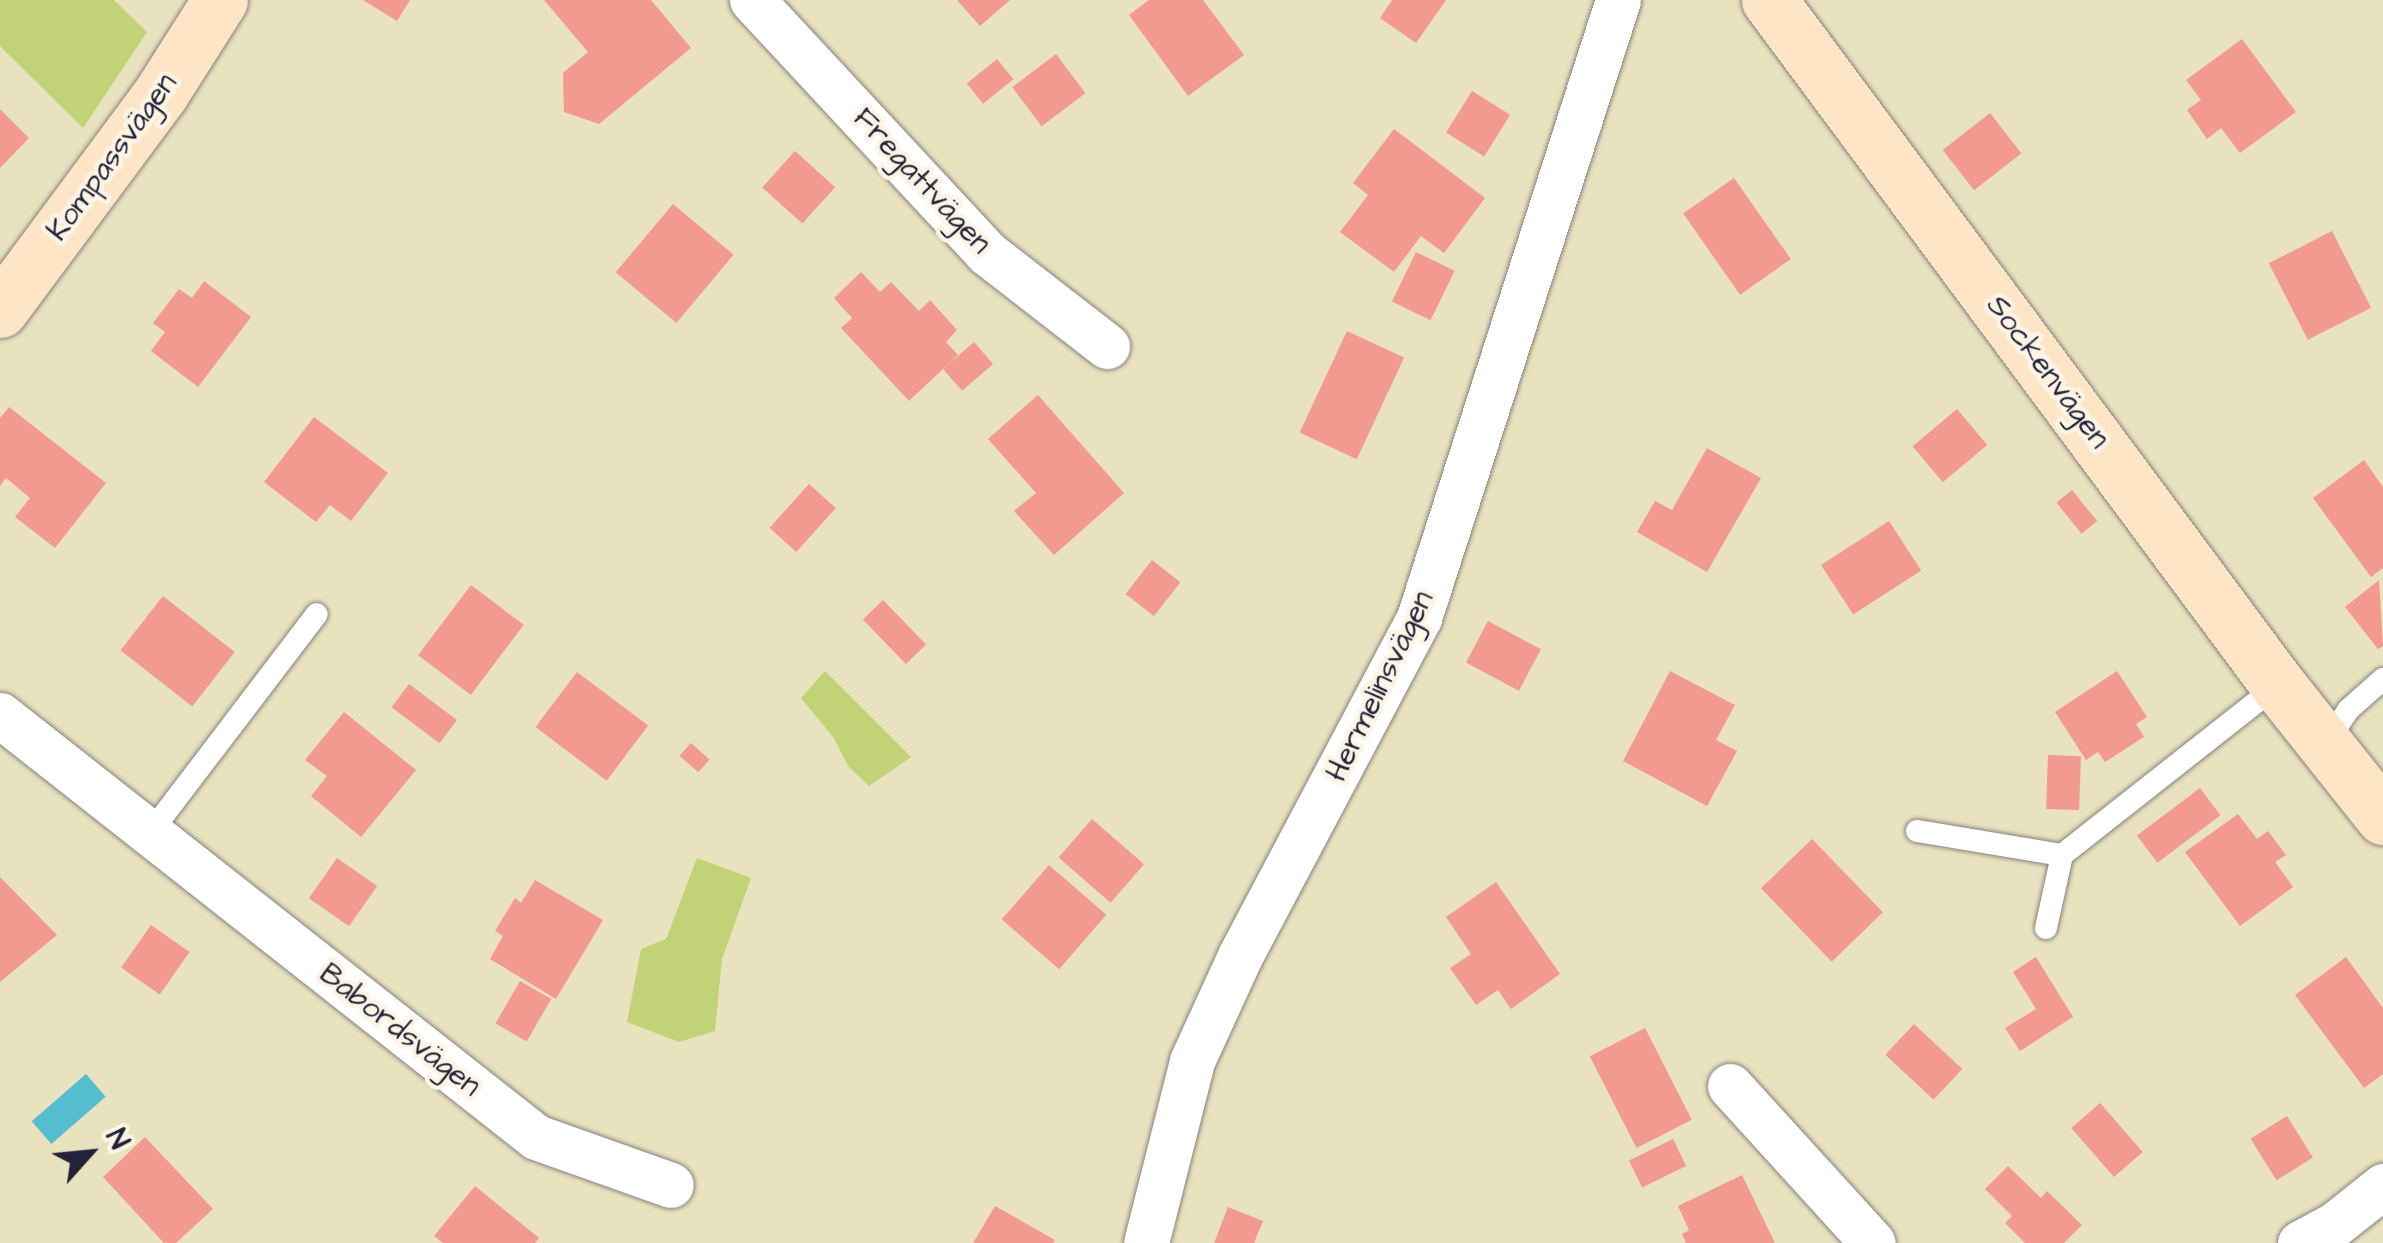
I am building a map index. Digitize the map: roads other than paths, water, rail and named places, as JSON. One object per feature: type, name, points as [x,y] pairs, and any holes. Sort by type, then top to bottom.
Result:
[{"type":"street","name":"Kompassvägen","points":[[0,310],[161,93],[220,0]]},
{"type":"street","name":"Fregattvägen","points":[[752,0],[987,253],[1107,346]]},
{"type":"street","name":"Hermelinsvägen","points":[[1146,1243],[1192,1061],[1240,956],[1418,618],[1618,0]]},
{"type":"street","name":"Sockenvägen","points":[[1769,0],[2278,685],[2383,817]]},
{"type":"street","name":"Babordsvägen","points":[[0,715],[536,1137],[672,1185]]},
{"type":"street","points":[[1730,1086],[1873,1243]]},
{"type":"street","points":[[2300,1243],[2334,1224],[2383,1186]]},
{"type":"lane","points":[[150,833],[317,614]]},
{"type":"lane","points":[[2325,746],[2348,710],[2383,679]]},
{"type":"lane","points":[[2046,928],[2062,855],[2278,685]]},
{"type":"lane","points":[[1917,831],[2062,855]]},
{"type":"water","points":[[86,1074],[106,1097],[51,1144],[32,1121]]}]
